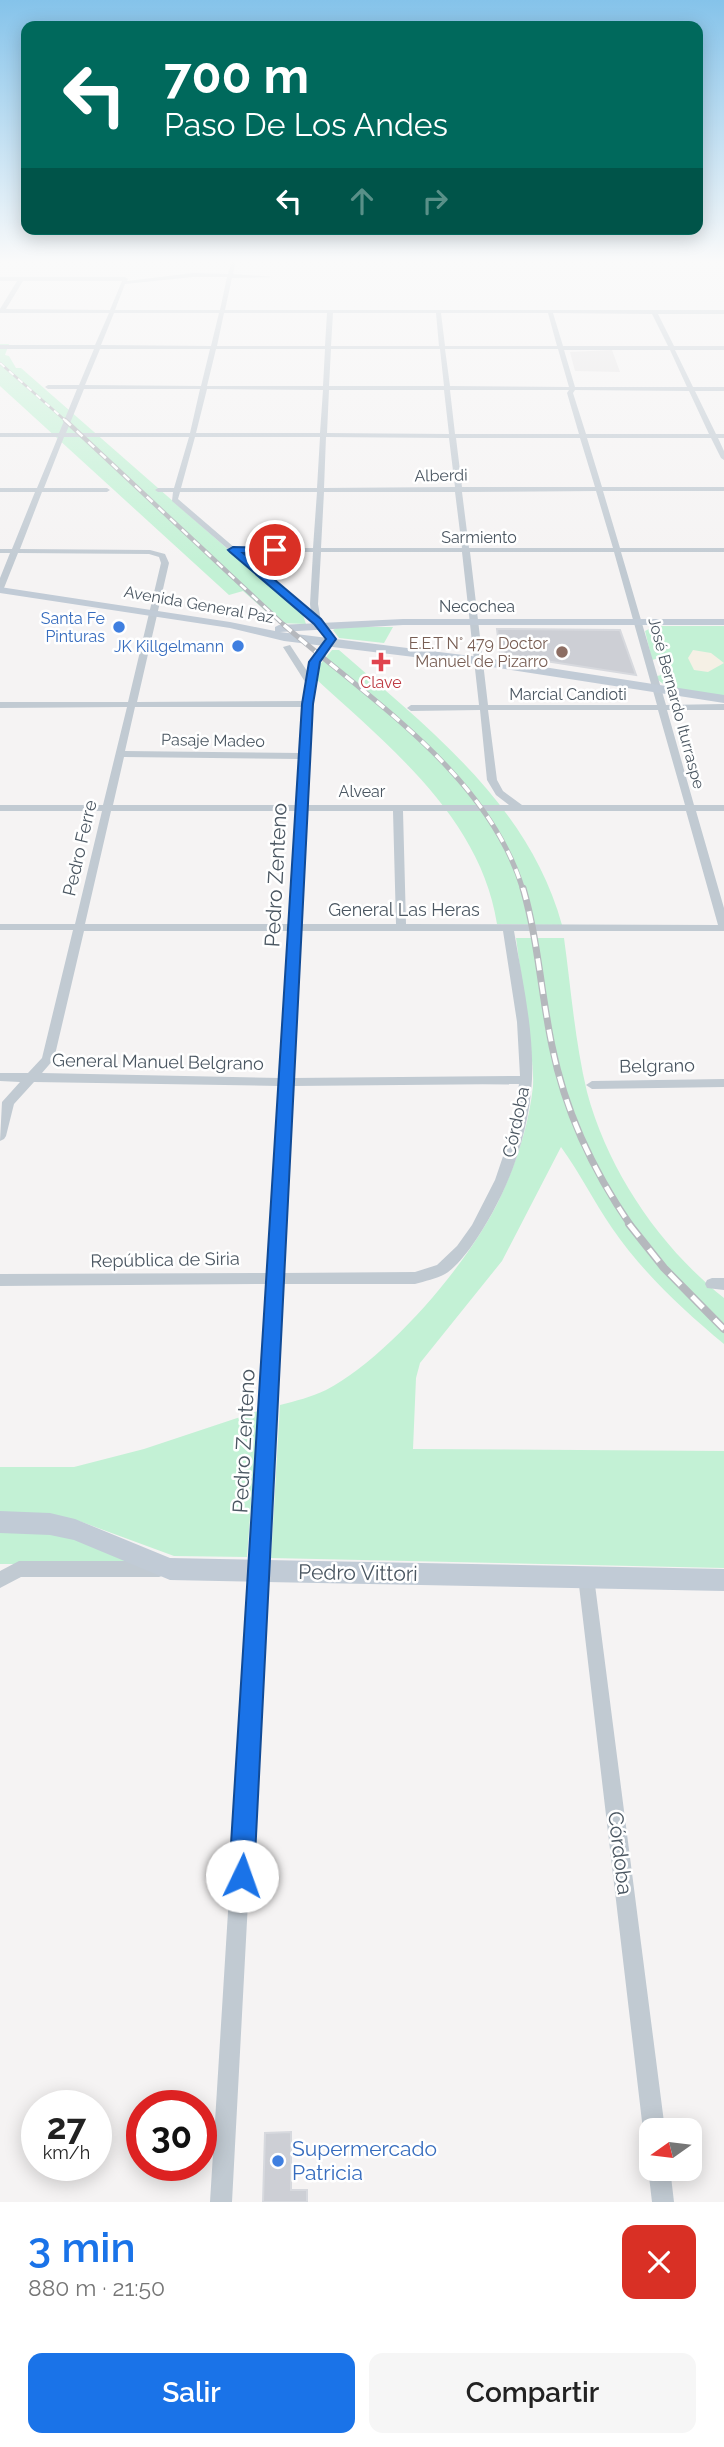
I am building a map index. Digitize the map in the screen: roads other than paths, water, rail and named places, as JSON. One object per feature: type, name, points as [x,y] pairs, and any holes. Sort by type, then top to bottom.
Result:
[{"type":"main road","name":"Avenida General Paz","points":[[0,589],[230,625],[284,637],[479,661],[724,699]]},
{"type":"main road","name":"Necochea","points":[[230,625],[289,629],[319,623],[724,622]]},
{"type":"main road","name":"Pedro Vittori","points":[[0,1522],[50,1524],[75,1530],[170,1569],[724,1580]]},
{"type":"street","points":[[0,589],[92,363]]},
{"type":"street","points":[[209,363],[193,435],[174,500],[319,623],[331,642]]},
{"type":"street","points":[[319,623],[314,604],[326,363]]},
{"type":"street","points":[[444,363],[494,786],[507,801],[520,807]]},
{"type":"street","points":[[566,363],[573,389],[570,393],[597,489]]},
{"type":"street","points":[[680,363],[724,458]]},
{"type":"street","points":[[48,387],[724,389]]},
{"type":"street","points":[[0,435],[724,436]]},
{"type":"street","name":"José Bernardo Iturraspe","points":[[597,489],[638,622],[724,928]]},
{"type":"street","name":"Alberdi","points":[[158,490],[724,489]]},
{"type":"street","points":[[0,490],[107,490]]},
{"type":"street","name":"Sarmiento","points":[[233,550],[724,550]]},
{"type":"street","points":[[0,551],[16,551]]},
{"type":"street","name":"Pedro Ferre","points":[[0,1136],[9,1102],[48,1059],[164,566],[162,556],[143,552],[16,551]]},
{"type":"street","name":"Pedro Zenteno","points":[[221,2202],[308,704],[314,662],[331,642]]},
{"type":"street","points":[[287,647],[310,682]]},
{"type":"street","points":[[0,705],[308,704]]},
{"type":"street","name":"Marcial Candioti","points":[[411,708],[724,707]]},
{"type":"street","name":"Pasaje Madeo","points":[[120,754],[305,756]]},
{"type":"street","points":[[398,807],[401,928]]},
{"type":"street","name":"Alvear","points":[[0,808],[724,808]]},
{"type":"street","name":"General Las Heras","points":[[0,928],[724,928]]},
{"type":"street","name":"Córdoba","points":[[415,1278],[443,1269],[479,1223],[509,1160],[526,1080],[525,1050],[508,928]]},
{"type":"street","name":"General Manuel Belgrano","points":[[0,1077],[287,1082],[526,1080]]},
{"type":"street","name":"Belgrano","points":[[592,1085],[724,1083]]},
{"type":"street","name":"República de Siria","points":[[0,1280],[415,1278]]},
{"type":"street","points":[[0,1580],[19,1569],[170,1569]]},
{"type":"street","name":"Córdoba","points":[[586,1577],[653,2118]]},
{"type":"street","points":[[661,2181],[663,2202]]},
{"type":"railway","points":[[0,363],[67,422]]},
{"type":"railway","points":[[65,420],[286,627]]},
{"type":"railway","points":[[284,625],[389,712],[455,775],[483,810],[506,848],[523,890]]},
{"type":"railway","points":[[523,888],[552,1046],[564,1094],[582,1140],[604,1184],[631,1226]]},
{"type":"railway","points":[[629,1224],[664,1268],[724,1329]]},
{"type":"place","name":"Santa Fe Pinturas","points":[[119,627]]},
{"type":"place","name":"JK Killgelmann","points":[[238,646]]},
{"type":"place","name":"E.E.T N° 479 Doctor Manuel de Pizarro","points":[[562,652]]},
{"type":"place","name":"Clave","points":[[381,662]]},
{"type":"place","name":"Supermercado Patricia","points":[[278,2161]]}]
